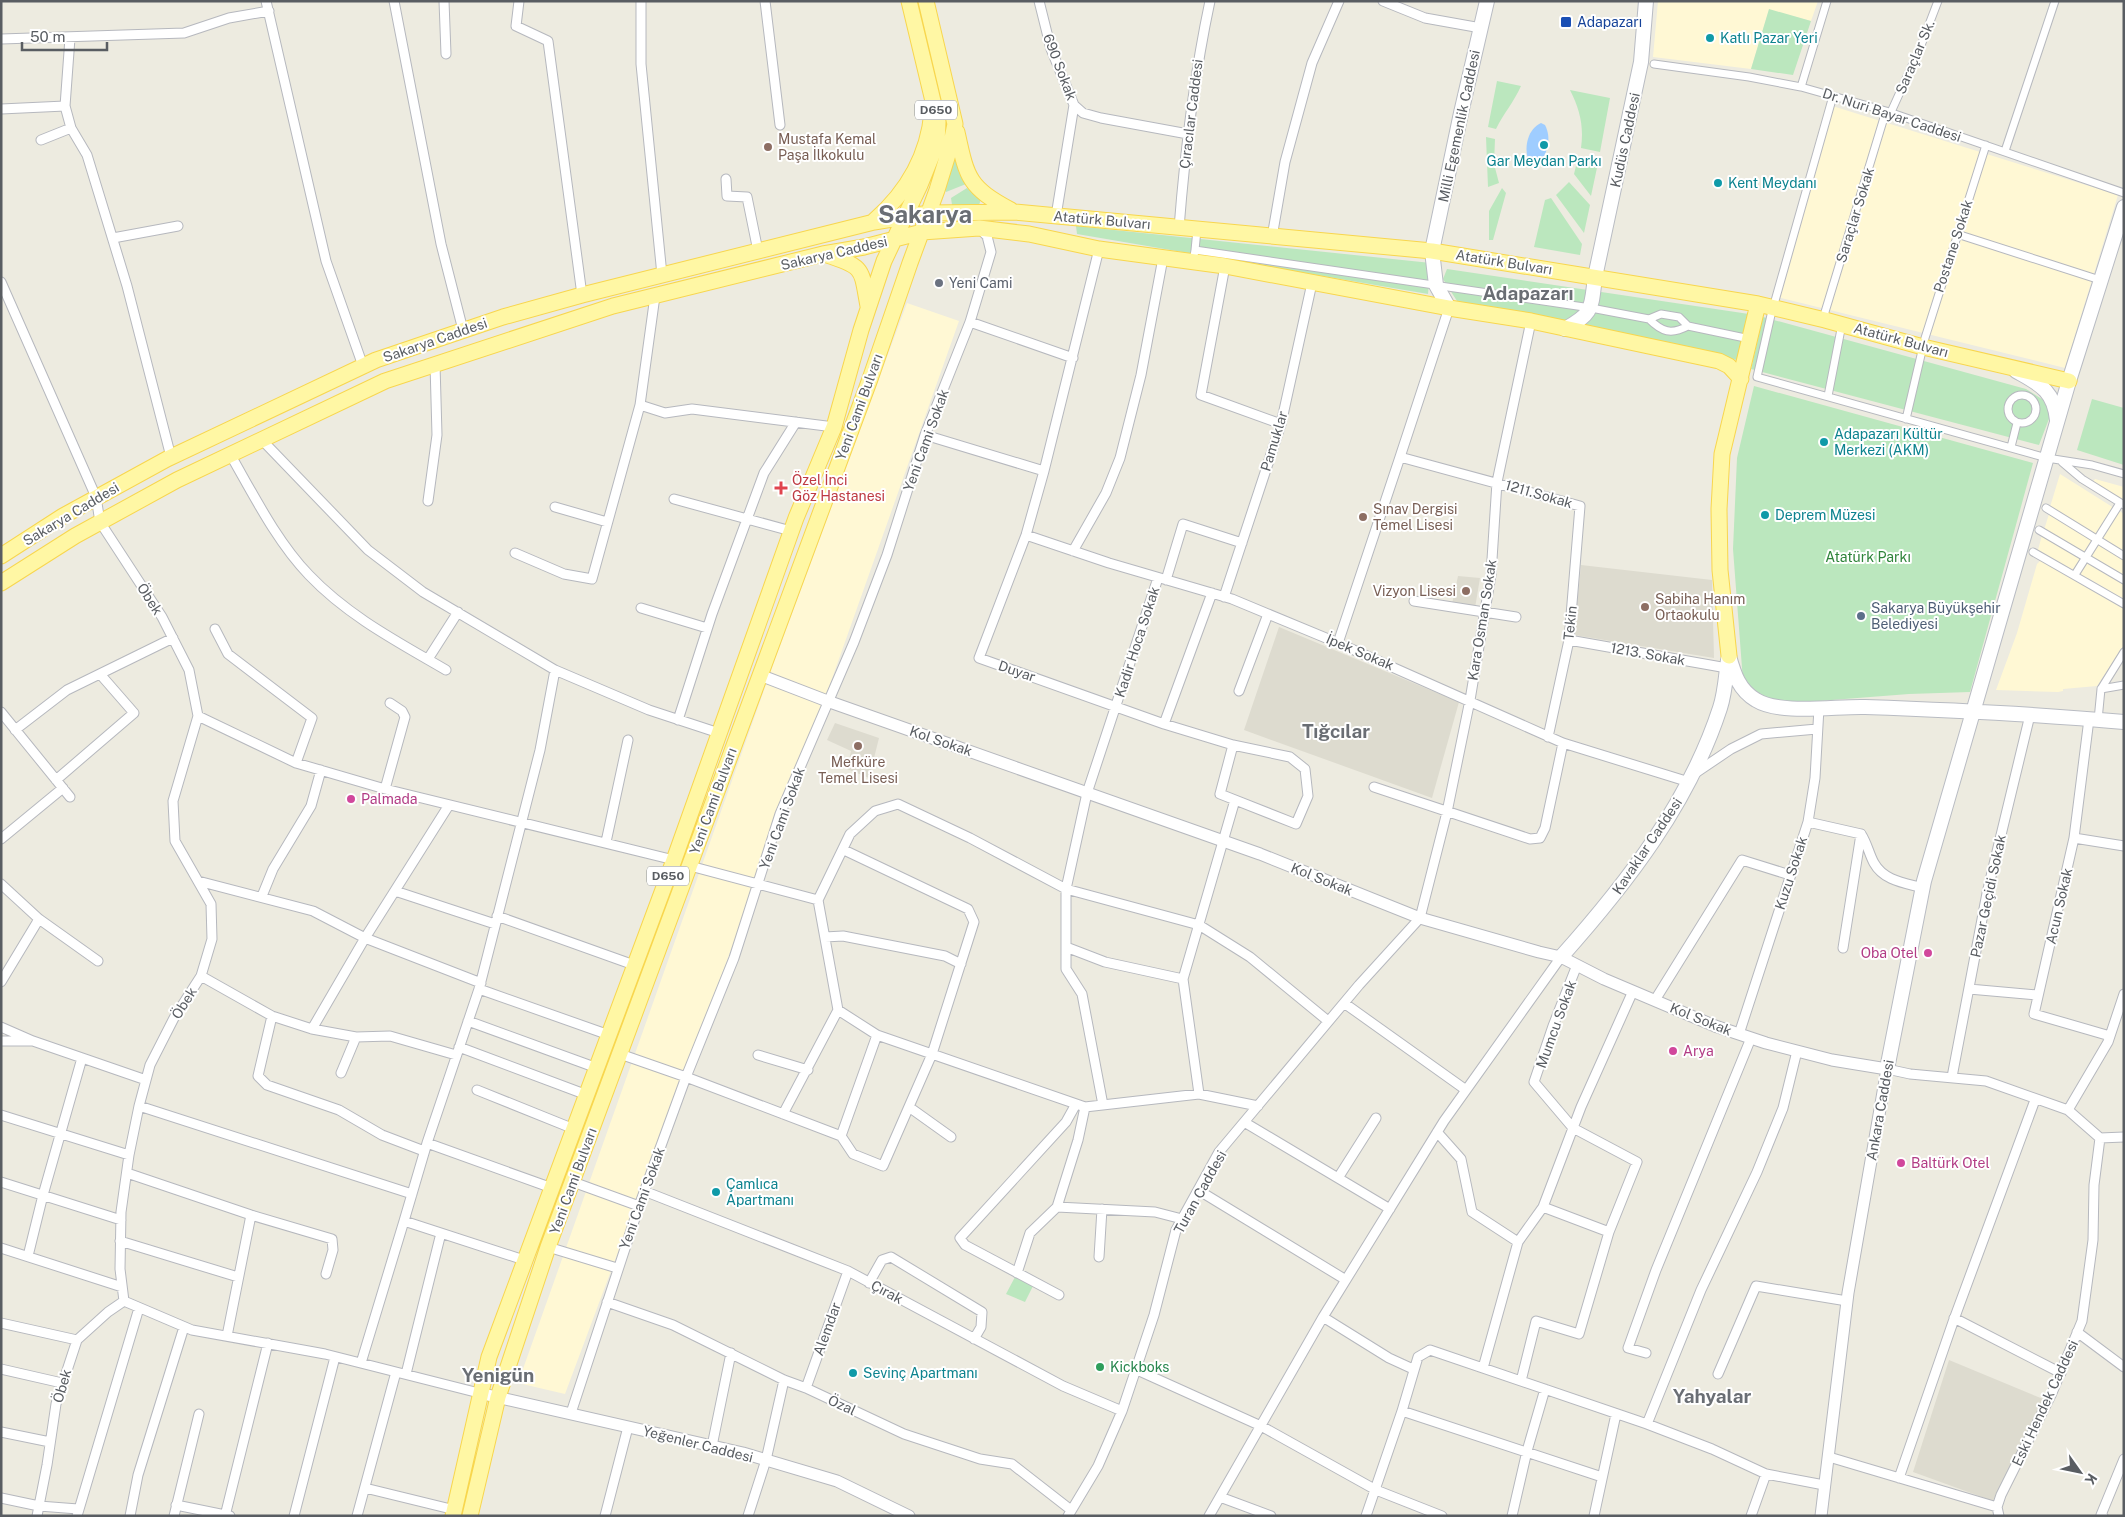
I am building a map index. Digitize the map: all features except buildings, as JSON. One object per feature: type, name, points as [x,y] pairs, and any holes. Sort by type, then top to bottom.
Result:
[{"type":"main road","name":"D650","points":[[905,216],[937,143],[938,122],[909,1]]},
{"type":"main road","points":[[926,1],[965,169],[971,182],[995,201],[1015,212]]},
{"type":"main road","name":"Milli Egemenlik Caddesi","points":[[1436,285],[1432,251],[1461,113],[1488,1]]},
{"type":"main road","name":"Kudüs Caddesi","points":[[1591,308],[1595,277],[1641,62],[1646,1]]},
{"type":"main road","points":[[874,222],[890,207],[911,181],[929,129],[933,95]]},
{"type":"main road","name":"Yeni Cami Bulvarı","points":[[470,1516],[498,1397],[548,1247],[870,379],[912,255],[929,213],[950,148],[955,124]]},
{"type":"main road","name":"Ankara Caddesi","points":[[1887,1069],[1923,888],[2047,458],[2100,280],[2124,207]]},
{"type":"main road","name":"Atatürk Bulvarı","points":[[929,213],[1015,212],[1432,251],[1774,307],[2010,368],[2070,381]]},
{"type":"main road","name":"Sakarya Caddesi","points":[[1,556],[96,497],[171,457],[363,366],[462,330],[582,295],[874,222],[929,213]]},
{"type":"main road","name":"Yeni Cami Bulvarı","points":[[454,1513],[479,1393],[489,1357],[598,1068],[791,531],[834,427],[868,307],[884,261],[905,216]]},
{"type":"main road","name":"Atatürk Bulvarı","points":[[922,232],[979,228],[1029,234],[1100,249],[1163,258],[1194,256],[1225,266],[1449,308],[1531,321],[1719,361],[1742,374]]},
{"type":"main road","points":[[912,255],[928,238],[942,231]]},
{"type":"main road","name":"Sakarya Caddesi","points":[[1,583],[100,522],[177,480],[385,381],[613,306],[823,254],[922,232]]},
{"type":"main road","points":[[823,254],[853,263],[858,267],[862,274],[868,307]]},
{"type":"main road","points":[[1436,285],[1449,308]]},
{"type":"main road","name":"Kavaklar Caddesi","points":[[1561,957],[1631,874],[1671,815],[1701,758],[1721,706],[1728,662],[1720,570],[1718,509],[1722,454],[1758,304]]},
{"type":"main road","points":[[1565,329],[1581,320],[1591,308]]},
{"type":"main road","points":[[2010,368],[2041,386],[2053,399],[2058,423]]},
{"type":"main road","points":[[1728,662],[1737,683],[1756,700],[1783,708],[1862,707],[1974,711],[2124,722]]},
{"type":"street","points":[[266,1],[326,261],[363,366]]},
{"type":"street","points":[[394,1],[441,244],[462,330]]},
{"type":"street","points":[[444,1],[446,54]]},
{"type":"street","points":[[520,1],[516,26],[548,41],[582,295]]},
{"type":"street","points":[[641,1],[641,64],[662,275]]},
{"type":"street","points":[[765,1],[780,124]]},
{"type":"street","name":"690 Sokak","points":[[1039,1],[1051,49],[1074,106],[1083,113],[1101,118],[1188,134]]},
{"type":"street","name":"Çıracılar Caddesi","points":[[1179,228],[1188,134],[1198,61],[1210,1]]},
{"type":"street","points":[[1272,237],[1285,162],[1312,63],[1339,1]]},
{"type":"street","points":[[1383,1],[1425,18],[1481,28]]},
{"type":"street","points":[[1801,86],[1827,1]]},
{"type":"street","name":"Saraçlar Sk.","points":[[1888,112],[1920,48],[1938,1]]},
{"type":"street","points":[[2005,151],[2055,1]]},
{"type":"street","points":[[1,39],[184,33],[229,18],[268,11]]},
{"type":"street","points":[[70,38],[65,106],[71,128],[87,155],[128,286],[171,457]]},
{"type":"street","name":"Dr. Nuri Bayar Caddesi","points":[[1654,64],[1801,86],[1888,112],[2124,193]]},
{"type":"street","points":[[1833,96],[1774,307],[1758,376],[2047,458],[2062,462],[2092,465],[2124,474]]},
{"type":"street","points":[[1,109],[65,106]]},
{"type":"street","points":[[1056,216],[1074,106]]},
{"type":"street","name":"Saraçlar Sokak","points":[[1824,320],[1888,112]]},
{"type":"street","points":[[41,140],[71,128]]},
{"type":"street","name":"Postane Sokak","points":[[1906,419],[1923,346],[1956,234],[1986,145]]},
{"type":"street","points":[[726,179],[727,196],[748,197],[758,251]]},
{"type":"street","points":[[113,238],[178,226]]},
{"type":"street","name":"Yeni Cami Sokak","points":[[571,1413],[608,1302],[617,1268],[686,1077],[734,958],[780,814],[830,702],[887,555],[925,435],[970,322],[991,252],[987,236],[979,228]]},
{"type":"street","points":[[1197,230],[1194,256],[1436,285],[1591,308],[1649,319],[1659,328],[1677,332],[1688,326]]},
{"type":"street","points":[[1956,234],[2100,280]]},
{"type":"street","name":"Duyar","points":[[1100,249],[1026,535],[979,658],[1164,724],[1233,745],[1290,757],[1305,769],[1308,796],[1296,824],[1235,800]]},
{"type":"street","points":[[1073,551],[1106,494],[1120,458],[1141,375],[1163,258]]},
{"type":"street","points":[[1225,266],[1201,395],[1281,424]]},
{"type":"street","name":"Öbek","points":[[1,282],[96,497],[100,522],[162,617],[189,670],[198,716],[173,802],[175,841],[211,904],[212,939],[201,976],[174,1018],[150,1066],[139,1106],[129,1155],[121,1220],[120,1268],[124,1301],[108,1312],[77,1340],[56,1404],[37,1516]]},
{"type":"street","name":"Pamuklar","points":[[1224,597],[1281,424],[1312,283]]},
{"type":"street","points":[[515,553],[564,574],[592,579],[640,405],[655,296]]},
{"type":"street","points":[[1338,642],[1449,308]]},
{"type":"street","points":[[1649,319],[1661,314],[1679,317],[1688,326],[1750,339]]},
{"type":"street","name":"Kara Osman Sokak","points":[[1420,918],[1447,812],[1470,700],[1491,575],[1497,482],[1531,321]]},
{"type":"street","points":[[970,322],[1073,358]]},
{"type":"street","points":[[1828,396],[1842,324]]},
{"type":"street","points":[[428,501],[437,435],[435,364]]},
{"type":"street","points":[[2025,395],[2033,400],[2036,413],[2026,423],[2017,423],[2010,417],[2008,412],[2009,402],[2016,396],[2025,395]]},
{"type":"street","points":[[640,405],[665,413],[692,409],[834,427]]},
{"type":"street","points":[[678,720],[707,628],[764,473],[796,422]]},
{"type":"street","points":[[2012,447],[2017,423]]},
{"type":"street","points":[[925,435],[1044,470]]},
{"type":"street","points":[[260,440],[368,550],[423,592],[555,670],[649,710],[719,733]]},
{"type":"street","points":[[230,454],[270,524],[308,574],[357,617],[446,670]]},
{"type":"street","name":"1211.Sokak","points":[[1400,457],[1580,506]]},
{"type":"street","points":[[2062,462],[2082,479],[2122,504],[2076,573]]},
{"type":"street","points":[[674,499],[791,531]]},
{"type":"street","name":"Tekin","points":[[1548,737],[1569,640],[1580,506]]},
{"type":"street","points":[[555,507],[607,522]]},
{"type":"street","points":[[2046,508],[2124,556]]},
{"type":"street","name":"Kadir Hoca Sokak","points":[[1103,1105],[1082,994],[1066,968],[1066,889],[1088,793],[1116,706],[1183,524],[1242,543]]},
{"type":"street","points":[[2039,530],[2124,580]]},
{"type":"street","name":"İpek Sokak","points":[[1026,535],[1162,579],[1212,593],[1268,614],[1338,642],[1563,743],[1690,778]]},
{"type":"street","points":[[2033,552],[2124,604]]},
{"type":"street","points":[[1164,724],[1212,593]]},
{"type":"street","points":[[1414,601],[1516,617]]},
{"type":"street","points":[[641,608],[707,628]]},
{"type":"street","points":[[428,659],[458,612]]},
{"type":"street","points":[[1240,691],[1268,614]]},
{"type":"street","points":[[215,629],[228,654],[312,718],[296,763]]},
{"type":"street","points":[[15,730],[68,690],[173,638]]},
{"type":"street","name":"1213. Sokak","points":[[1569,640],[1728,662]]},
{"type":"street","points":[[2094,719],[2101,689],[2124,652]]},
{"type":"street","points":[[360,1363],[426,1147],[480,986],[540,750],[555,670]]},
{"type":"street","points":[[56,780],[134,713],[100,674]]},
{"type":"street","name":"Kol Sokak","points":[[760,675],[830,702],[1223,841],[1420,918],[1561,957],[1633,991],[1715,1026],[1832,1060],[1887,1069]]},
{"type":"street","points":[[2101,689],[2124,685]]},
{"type":"street","points":[[385,789],[405,717],[402,710],[390,703]]},
{"type":"street","name":"Kuzu Sokak","points":[[1739,1034],[1808,822],[1815,778],[1819,708]]},
{"type":"street","points":[[1,712],[70,797]]},
{"type":"street","name":"Pazar Geçidi Sokak","points":[[1952,1077],[1987,893],[2030,715]]},
{"type":"street","points":[[198,716],[296,763],[385,789],[520,824],[606,842],[674,860]]},
{"type":"street","name":"Acun Sokak","points":[[2094,719],[2074,838],[2034,1014],[2110,1036]]},
{"type":"street","points":[[1690,778],[1731,749],[1761,734],[1818,729]]},
{"type":"street","points":[[606,842],[628,740]]},
{"type":"street","points":[[1374,787],[1530,839],[1540,838],[1545,828],[1563,743]]},
{"type":"street","points":[[1199,1094],[1183,979],[1235,800],[1220,794],[1233,745]]},
{"type":"street","points":[[262,896],[273,869],[311,806],[321,770]]},
{"type":"street","points":[[1,839],[63,788]]},
{"type":"street","points":[[783,1114],[808,1070],[838,1010],[818,900],[844,850],[850,834],[875,811],[898,804],[970,838],[1066,889],[1199,925],[1250,957],[1328,1022]]},
{"type":"street","points":[[312,1029],[365,938],[448,805]]},
{"type":"street","points":[[1808,822],[1861,834],[1869,846],[1874,863],[1887,878],[1923,888]]},
{"type":"street","points":[[1844,948],[1861,834]]},
{"type":"street","points":[[2074,838],[2124,846]]},
{"type":"street","points":[[620,1054],[841,1136],[853,1154],[883,1166],[932,1054],[974,922],[968,909],[844,850]]},
{"type":"street","points":[[1654,1000],[1742,860],[1790,875]]},
{"type":"street","points":[[690,866],[818,900]]},
{"type":"street","points":[[198,880],[313,910],[365,938],[480,986],[609,1035]]},
{"type":"street","points":[[1,884],[39,919],[98,961]]},
{"type":"street","points":[[395,891],[496,920],[634,965]]},
{"type":"street","name":"Turan Caddesi","points":[[1069,1513],[1098,1466],[1122,1411],[1154,1315],[1176,1230],[1219,1152],[1344,1003],[1420,918]]},
{"type":"street","points":[[1,982],[39,919]]},
{"type":"street","points":[[825,937],[843,936],[927,952],[946,956],[961,964]]},
{"type":"street","points":[[1066,947],[1105,962],[1183,979]]},
{"type":"street","points":[[1209,1516],[1323,1317],[1437,1132],[1561,957]]},
{"type":"street","name":"Mumcu Sokak","points":[[1573,1128],[1534,1082],[1577,965]]},
{"type":"street","points":[[201,976],[272,1016],[312,1029],[356,1036],[390,1036],[457,1051],[587,1095]]},
{"type":"street","points":[[1969,989],[2038,995]]},
{"type":"street","points":[[1483,1368],[1518,1242],[1543,1207],[1573,1128],[1633,991]]},
{"type":"street","points":[[2068,1110],[2110,1036],[2124,994]]},
{"type":"street","points":[[1344,1003],[1466,1090]]},
{"type":"street","points":[[838,1010],[877,1035],[1080,1105],[1103,1105],[1199,1094],[1258,1106]]},
{"type":"street","points":[[272,1016],[258,1076],[267,1085],[339,1110],[382,1135],[426,1147],[552,1188]]},
{"type":"street","points":[[468,1021],[598,1068]]},
{"type":"street","points":[[1,1026],[33,1042],[146,1080]]},
{"type":"street","points":[[841,1136],[877,1035]]},
{"type":"street","points":[[341,1074],[356,1036]]},
{"type":"street","points":[[1646,1353],[1628,1348],[1656,1270],[1751,1038]]},
{"type":"street","points":[[1,1041],[33,1042]]},
{"type":"street","points":[[1647,1424],[1701,1290],[1757,1172],[1783,1108],[1797,1051]]},
{"type":"street","points":[[758,1055],[808,1070]]},
{"type":"street","points":[[28,1256],[43,1195],[62,1134],[82,1058]]},
{"type":"street","points":[[1887,1069],[1910,1074],[1986,1081],[2035,1100],[2068,1110],[2100,1138],[2124,1137]]},
{"type":"street","name":"Ankara Caddesi","points":[[1821,1516],[1847,1301],[1887,1069]]},
{"type":"street","points":[[478,1090],[574,1129]]},
{"type":"street","points":[[1899,1478],[1954,1318],[2035,1100]]},
{"type":"street","points":[[1017,1273],[1030,1233],[1057,1207],[1078,1140],[1080,1105]]},
{"type":"street","points":[[1059,1294],[965,1245],[960,1238],[1080,1105]]},
{"type":"street","points":[[139,1106],[412,1194]]},
{"type":"street","points":[[909,1107],[951,1137]]},
{"type":"street","points":[[1,1115],[129,1155]]},
{"type":"street","points":[[1338,1178],[1376,1118]]},
{"type":"street","points":[[1244,1122],[1390,1209]]},
{"type":"street","points":[[1521,1380],[1536,1321],[1579,1334],[1609,1232],[1637,1162],[1573,1128]]},
{"type":"street","points":[[1437,1132],[1461,1159],[1472,1212],[1518,1242]]},
{"type":"street","name":"Eski Hendek Caddesi","points":[[1998,1511],[2001,1495],[2061,1373],[2082,1320],[2093,1240],[2094,1185],[2100,1138]]},
{"type":"street","points":[[127,1173],[251,1215],[332,1239],[333,1250],[326,1274]]},
{"type":"street","points":[[1,1182],[121,1220]]},
{"type":"street","points":[[573,1182],[639,1206]]},
{"type":"street","points":[[1198,1190],[1346,1280]]},
{"type":"street","name":"Çırak","points":[[644,1191],[848,1271],[1063,1386],[1122,1411]]},
{"type":"street","points":[[1057,1207],[1155,1212],[1182,1219]]},
{"type":"street","points":[[1543,1207],[1609,1232]]},
{"type":"street","points":[[1099,1256],[1102,1209]]},
{"type":"street","points":[[227,1336],[251,1215]]},
{"type":"street","points":[[404,1221],[524,1260]]},
{"type":"street","points":[[406,1374],[441,1234]]},
{"type":"street","points":[[120,1241],[238,1277]]},
{"type":"street","points":[[548,1247],[617,1268]]},
{"type":"street","points":[[1,1248],[122,1287]]},
{"type":"street","points":[[870,1283],[882,1260],[891,1257],[982,1312],[981,1327],[974,1339]]},
{"type":"street","name":"Alemdar","points":[[806,1388],[848,1271]]},
{"type":"street","points":[[1718,1374],[1756,1286],[1847,1301]]},
{"type":"street","points":[[124,1301],[192,1330],[335,1357],[479,1393]]},
{"type":"street","name":"Özal","points":[[608,1302],[673,1325],[784,1380],[806,1388],[904,1434],[980,1459],[1012,1464],[1069,1513]]},
{"type":"street","points":[[1,1498],[78,1512],[139,1308]]},
{"type":"street","points":[[1323,1317],[1389,1358],[1413,1369]]},
{"type":"street","points":[[1954,1318],[2061,1373]]},
{"type":"street","points":[[1,1322],[77,1340]]},
{"type":"street","points":[[130,1516],[138,1475],[184,1327]]},
{"type":"street","points":[[2077,1332],[2124,1367]]},
{"type":"street","points":[[176,1506],[227,1515],[268,1343]]},
{"type":"street","points":[[1366,1516],[1402,1411],[1413,1369],[1418,1357],[1430,1350],[1647,1424],[1712,1449],[1766,1474],[1824,1485]]},
{"type":"street","points":[[712,1446],[731,1353]]},
{"type":"street","points":[[294,1516],[335,1357]]},
{"type":"street","points":[[1,1369],[62,1383]]},
{"type":"street","points":[[1136,1370],[1260,1426],[1376,1490],[1442,1516]]},
{"type":"street","points":[[357,1516],[396,1372]]},
{"type":"street","points":[[748,1516],[766,1460],[784,1380]]},
{"type":"street","points":[[1512,1516],[1527,1451],[1545,1389]]},
{"type":"street","name":"Yeğenler Caddesi","points":[[479,1393],[766,1460],[837,1481],[909,1516]]},
{"type":"street","points":[[1402,1411],[1602,1477]]},
{"type":"street","points":[[174,1516],[199,1414]]},
{"type":"street","points":[[1594,1516],[1616,1414]]},
{"type":"street","points":[[605,1516],[628,1427]]},
{"type":"street","points":[[1,1432],[50,1442]]},
{"type":"street","points":[[1829,1457],[1998,1511]]},
{"type":"street","points":[[2103,1516],[2101,1515],[2124,1459]]},
{"type":"street","points":[[1751,1516],[1766,1474]]},
{"type":"street","points":[[365,1488],[454,1513]]},
{"type":"street","points":[[1220,1498],[1271,1516]]},
{"type":"shaded area","name":"Katlı Pazar Yeri","points":[[1658,1],[1818,1],[1811,21],[1769,10],[1751,69],[1653,57]]},
{"type":"shaded area","points":[[1826,104],[2118,195],[2065,368],[1773,296]]},
{"type":"shaded area","points":[[907,303],[959,321],[829,687],[565,1394],[518,1383],[773,665]]},
{"type":"shaded area","points":[[2060,474],[2114,508],[2097,536],[2050,507]]},
{"type":"shaded area","points":[[2095,479],[2124,487],[2124,501],[2092,483]]},
{"type":"shaded area","points":[[2118,510],[2124,514],[2124,553],[2100,539]]},
{"type":"shaded area","points":[[2049,514],[2094,541],[2086,554],[2044,530]]},
{"type":"shaded area","points":[[2042,535],[2083,559],[2075,571],[2038,550]]},
{"type":"shaded area","points":[[2097,543],[2124,560],[2124,577],[2089,556]]},
{"type":"shaded area","points":[[2041,560],[2124,607],[2124,645],[2097,686],[2063,689],[2063,691],[2058,692],[1996,690],[2017,633],[2037,564]]},
{"type":"shaded area","points":[[2087,561],[2124,584],[2124,599],[2088,578],[2084,579],[2077,575]]},
{"type":"shaded area","name":"Sabiha Hanım Ortaokulu","points":[[1581,565],[1712,580],[1714,658],[1574,635]]},
{"type":"shaded area","name":"Vizyon Lisesi","points":[[1458,576],[1480,578],[1475,608],[1452,604]]},
{"type":"shaded area","points":[[1279,627],[1459,702],[1432,798],[1244,730]]},
{"type":"shaded area","name":"Mefküre Temel Lisesi","points":[[835,723],[879,738],[869,778],[847,769],[851,751],[827,740]]},
{"type":"shaded area","points":[[1949,1360],[2043,1399],[1993,1501],[1913,1472]]},
{"type":"green space","points":[[1769,9],[1811,21],[1793,75],[1751,69]]},
{"type":"green space","points":[[1497,81],[1521,86],[1496,129],[1488,127]]},
{"type":"green space","points":[[1570,90],[1610,98],[1600,152],[1581,148],[1582,132],[1580,118]]},
{"type":"green space","points":[[1486,137],[1495,139],[1494,164],[1499,183],[1488,187]]},
{"type":"green space","points":[[956,155],[959,173],[966,184],[946,192],[943,187]]},
{"type":"green space","points":[[1578,158],[1598,163],[1591,196],[1574,174]]},
{"type":"green space","points":[[1569,182],[1590,205],[1584,233],[1556,195]]},
{"type":"green space","points":[[967,188],[981,199],[979,205],[952,205],[951,198]]},
{"type":"green space","points":[[1502,188],[1506,193],[1493,240],[1489,240],[1489,211]]},
{"type":"green space","points":[[1551,198],[1582,244],[1580,255],[1534,247],[1545,200]]},
{"type":"green space","points":[[1076,226],[1431,263],[1428,294],[1077,234]]},
{"type":"green space","points":[[1447,269],[1749,314],[1737,360],[1457,301],[1443,279]]},
{"type":"green space","points":[[1763,317],[2026,389],[2045,401],[2052,411],[2039,445],[1751,369]]},
{"type":"green space","name":"Atatürk Parkı","points":[[1754,386],[2033,463],[1970,692],[1909,694],[1780,704],[1761,695],[1743,681],[1733,549],[1737,458]]},
{"type":"green space","points":[[2092,399],[2124,408],[2124,465],[2077,450]]},
{"type":"green space","points":[[1015,1277],[1033,1286],[1025,1302],[1006,1294]]},
{"type":"water","points":[[1541,123],[1545,125],[1547,130],[1548,147],[1543,157],[1535,164],[1528,159],[1527,143],[1533,129]]},
{"type":"place","name":"Adapazarı","points":[[1566,22]]},
{"type":"place","name":"Katlı Pazar Yeri","points":[[1710,38]]},
{"type":"place","name":"Gar Meydan Parkı","points":[[1544,145]]},
{"type":"place","name":"Mustafa Kemal Paşa İlkokulu","points":[[768,147]]},
{"type":"place","name":"Kent Meydanı","points":[[1718,183]]},
{"type":"place","name":"Yeni Cami","points":[[939,283]]},
{"type":"place","name":"Adapazarı Kültür Merkezi (AKM)","points":[[1824,442]]},
{"type":"place","name":"Özel İnci Göz Hastanesi","points":[[781,488]]},
{"type":"place","name":"Deprem Müzesi","points":[[1765,515]]},
{"type":"place","name":"Sınav Dergisi Temel Lisesi","points":[[1363,517]]},
{"type":"place","name":"Vizyon Lisesi","points":[[1466,591]]},
{"type":"place","name":"Sabiha Hanım Ortaokulu","points":[[1645,607]]},
{"type":"place","name":"Sakarya Büyükşehir Belediyesi","points":[[1861,616]]},
{"type":"place","name":"Mefküre Temel Lisesi","points":[[858,746]]},
{"type":"place","name":"Palmada","points":[[351,799]]},
{"type":"place","name":"Oba Otel","points":[[1928,953]]},
{"type":"place","name":"Arya","points":[[1673,1051]]},
{"type":"place","name":"Baltürk Otel","points":[[1901,1163]]},
{"type":"place","name":"Çamlıca Apartmanı","points":[[716,1192]]},
{"type":"place","name":"Kickboks","points":[[1100,1367]]},
{"type":"place","name":"Sevinç Apartmanı","points":[[853,1373]]},
{"type":"district","name":"Sakarya","points":[[925,215]]},
{"type":"district","name":"Adapazarı","points":[[1528,293]]},
{"type":"district","name":"Tığcılar","points":[[1336,731]]},
{"type":"district","name":"Yenigün","points":[[498,1375]]},
{"type":"district","name":"Yahyalar","points":[[1712,1396]]}]
